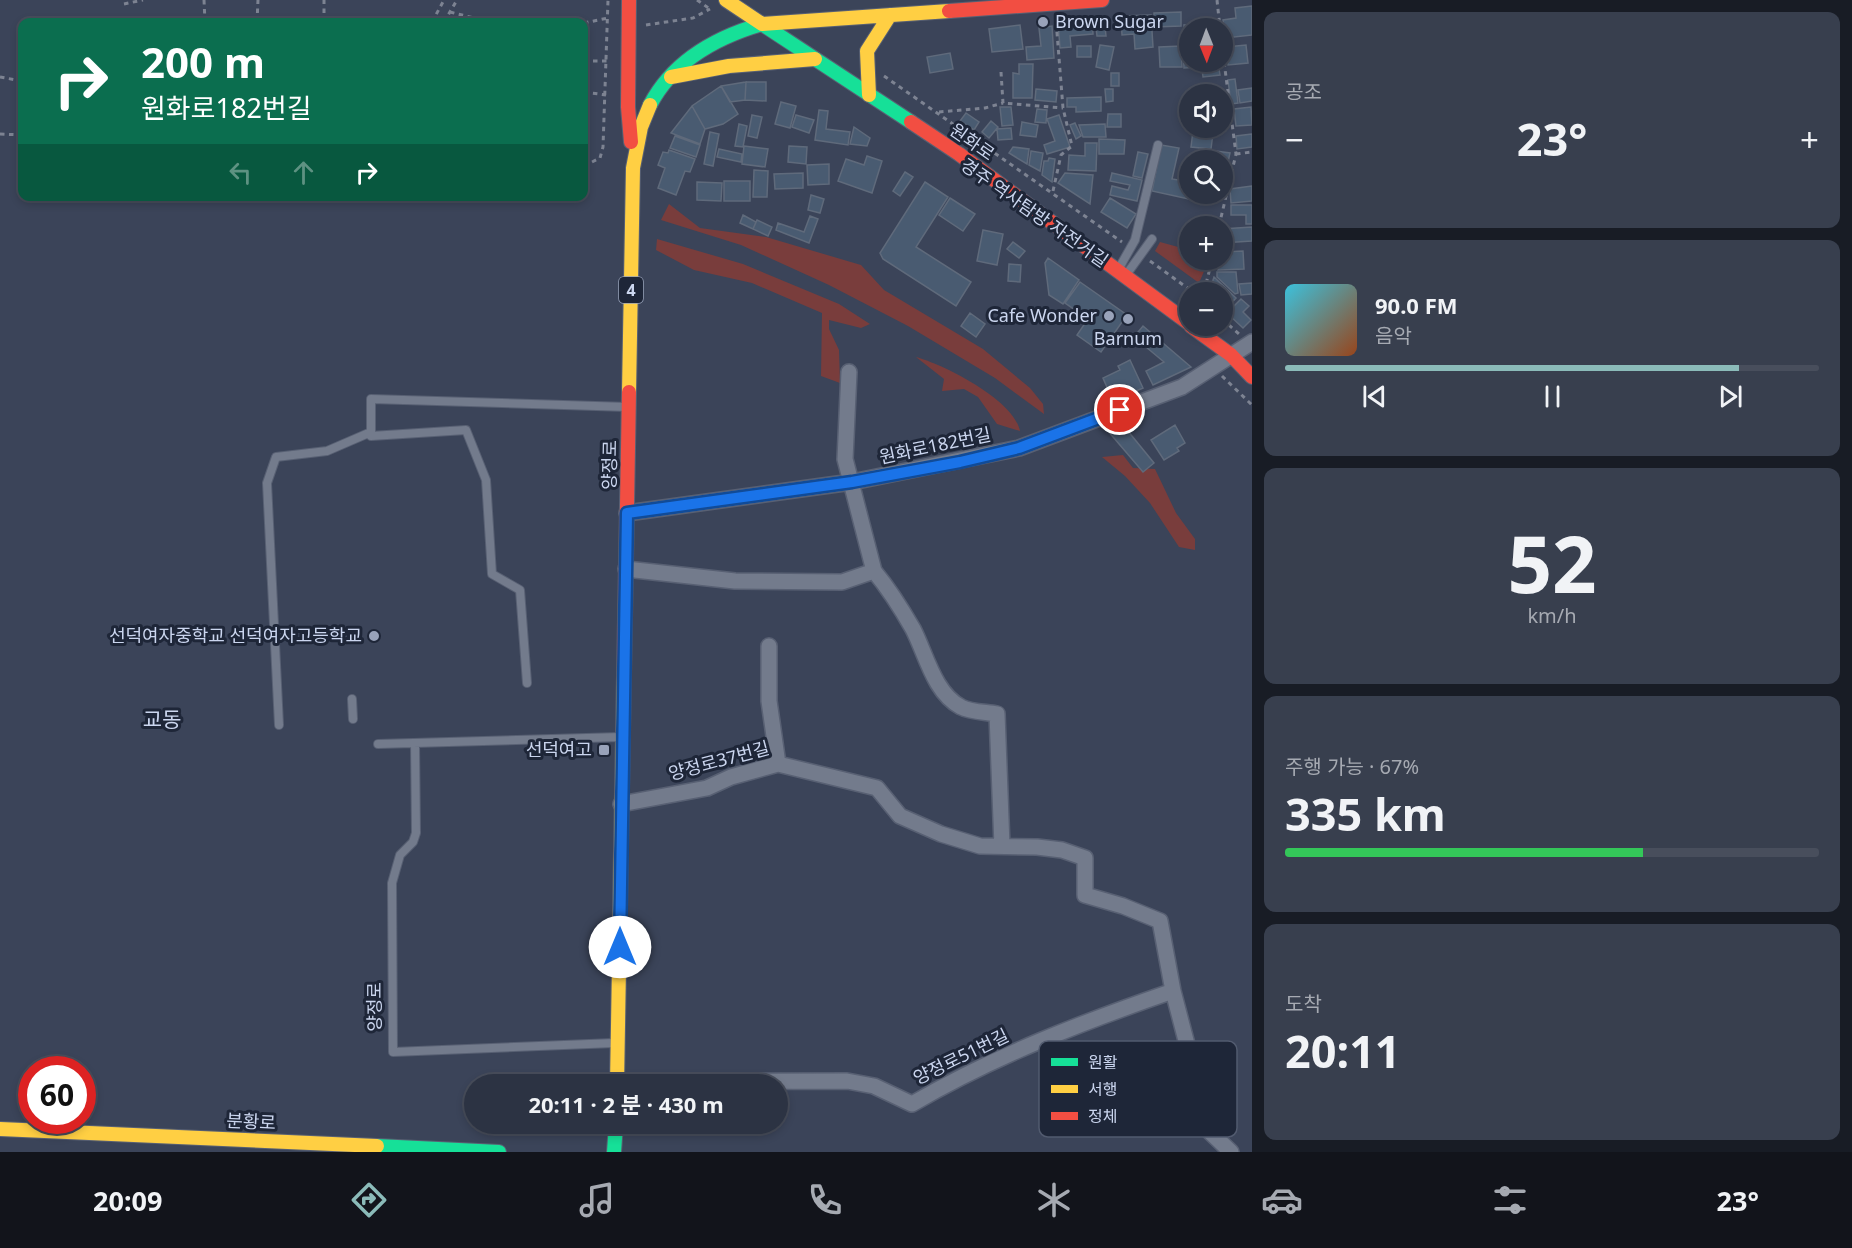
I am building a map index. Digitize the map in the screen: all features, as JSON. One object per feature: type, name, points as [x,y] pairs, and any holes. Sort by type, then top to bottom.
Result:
[{"type":"main road","points":[[629,0],[628,107],[633,168]]},
{"type":"main road","name":"원화로","points":[[726,0],[959,154],[1179,317]]},
{"type":"main road","name":"양정로","points":[[617,1074],[633,168],[637,141],[645,115],[659,90],[671,77],[703,48],[738,29],[762,24],[1102,0]]},
{"type":"main road","points":[[869,95],[864,62],[865,49],[890,15]]},
{"type":"main road","points":[[671,77],[729,66],[815,59]]},
{"type":"main road","name":"원화로","points":[[1205,336],[1231,355],[1252,377]]},
{"type":"main road","name":"분황로","points":[[0,1129],[499,1152]]},
{"type":"main road","points":[[614,1152],[615,1134]]},
{"type":"street","name":"원화로182번길","points":[[627,513],[852,482],[1019,448],[1182,387],[1252,342]]},
{"type":"street","points":[[849,372],[845,459],[874,571],[908,621],[937,682],[950,700],[962,708],[997,714],[1002,846]]},
{"type":"street","points":[[626,569],[735,581],[842,582],[874,571]]},
{"type":"street","points":[[769,646],[769,701],[778,764]]},
{"type":"street","name":"양정로37번길","points":[[621,804],[707,788],[732,777],[778,764],[877,788],[900,816],[941,834],[980,846],[1054,849],[1084,858],[1085,895],[1123,906],[1160,921],[1173,992]]},
{"type":"street","points":[[1173,992],[1186,1041]]},
{"type":"street","name":"양정로51번길","points":[[1042,1041],[1093,1019],[1173,992]]},
{"type":"street","name":"양정로51번길","points":[[788,1082],[847,1081],[874,1086],[912,1104],[957,1078],[1039,1042]]},
{"type":"street","points":[[1215,1137],[1231,1152]]},
{"type":"lane","points":[[1121,274],[1135,240],[1158,145]]},
{"type":"lane","points":[[1121,274],[1141,255],[1152,239]]},
{"type":"lane","points":[[527,683],[520,590],[492,574],[486,480],[466,430],[371,436],[371,399],[629,407]]},
{"type":"lane","points":[[279,725],[267,483],[276,457],[327,451],[371,432]]},
{"type":"lane","points":[[352,699],[353,719]]},
{"type":"lane","points":[[378,744],[623,737]]},
{"type":"lane","name":"양정로","points":[[415,743],[416,833],[413,842],[400,855],[392,883],[393,1052],[619,1043]]},
{"type":"path","points":[[124,4],[143,0]]},
{"type":"path","points":[[204,0],[205,18]]},
{"type":"path","points":[[257,18],[258,0]]},
{"type":"path","points":[[324,0],[324,18]]},
{"type":"path","points":[[434,18],[444,0]]},
{"type":"path","points":[[446,18],[457,0]]},
{"type":"path","points":[[588,164],[600,158],[603,147],[608,0]]},
{"type":"path","points":[[697,0],[738,29]]},
{"type":"path","points":[[1217,0],[1219,18]]},
{"type":"path","points":[[1053,191],[1061,155],[1072,146],[1063,108],[1054,3]]},
{"type":"path","points":[[450,12],[474,18]]},
{"type":"path","points":[[588,61],[607,61]]},
{"type":"path","name":"경주 역사탐방 자전거길","points":[[864,62],[1053,191],[1131,248]]},
{"type":"path","points":[[1001,72],[1003,103]]},
{"type":"path","points":[[1221,216],[1236,154],[1225,72]]},
{"type":"path","points":[[0,77],[18,80]]},
{"type":"path","points":[[588,93],[606,95]]},
{"type":"path","points":[[937,112],[985,108],[1003,103],[1063,108]]},
{"type":"path","points":[[0,134],[18,135]]},
{"type":"path","points":[[1236,154],[1252,152]]},
{"type":"path","points":[[1141,255],[1179,282]]},
{"type":"path","points":[[1213,367],[1252,405]]},
{"type":"shaded area","points":[[669,204],[700,228],[766,237],[861,265],[884,290],[983,349],[1030,388],[1043,404],[1044,414],[995,378],[908,326],[829,285],[741,245],[661,220]]},
{"type":"shaded area","points":[[657,239],[743,264],[839,304],[870,324],[861,328],[829,320],[829,329],[839,350],[840,383],[821,376],[822,313],[752,283],[694,270],[656,250]]},
{"type":"shaded area","points":[[1160,242],[1179,247],[1179,268],[1155,251]]},
{"type":"shaded area","points":[[1181,270],[1205,270],[1198,282]]},
{"type":"shaded area","points":[[916,357],[977,385],[1005,407],[1015,419],[1020,431],[997,424],[978,397],[964,389],[942,391],[944,379]]},
{"type":"shaded area","points":[[1123,455],[1133,468],[1155,469],[1176,513],[1195,539],[1195,550],[1179,547],[1150,503],[1125,476],[1102,457]]},
{"type":"building","points":[[1252,6],[1252,35],[1233,37],[1235,8]]},
{"type":"building","points":[[1181,12],[1179,26],[1154,27],[1154,13]]},
{"type":"building","points":[[1151,15],[1153,47],[1135,49],[1134,34],[1122,35],[1121,16]]},
{"type":"building","points":[[1104,17],[1106,36],[1097,36],[1095,18]]},
{"type":"building","points":[[1092,18],[1093,34],[1070,36],[1071,47],[1060,48],[1058,21]]},
{"type":"building","points":[[1020,25],[1023,49],[992,52],[989,29]]},
{"type":"building","points":[[1052,26],[1054,58],[1027,60],[1026,47],[1041,46],[1039,28]]},
{"type":"building","points":[[1100,45],[1114,47],[1109,70],[1096,67]]},
{"type":"building","points":[[1246,45],[1248,63],[1233,64],[1233,46]]},
{"type":"building","points":[[1077,46],[1091,46],[1091,57],[1077,57]]},
{"type":"building","points":[[1179,46],[1179,67],[1160,67],[1159,47]]},
{"type":"building","points":[[950,53],[953,69],[930,73],[927,57]]},
{"type":"building","points":[[1019,64],[1033,64],[1032,98],[1013,98],[1013,73],[1019,74]]},
{"type":"building","points":[[1202,72],[1220,72],[1220,75],[1203,77]]},
{"type":"building","points":[[1111,73],[1119,73],[1119,86],[1111,86]]},
{"type":"building","points":[[1235,79],[1238,103],[1233,104],[1233,84],[1228,84],[1228,80]]},
{"type":"building","points":[[746,82],[745,100],[730,102],[721,86]]},
{"type":"building","points":[[746,82],[766,82],[766,101],[745,100]]},
{"type":"building","points":[[721,86],[738,114],[723,124],[705,129],[692,106]]},
{"type":"building","points":[[1252,88],[1252,101],[1240,103],[1238,90]]},
{"type":"building","points":[[1036,89],[1057,91],[1056,102],[1035,100]]},
{"type":"building","points":[[1105,89],[1113,89],[1113,101],[1106,102]]},
{"type":"building","points":[[1101,97],[1101,111],[1076,112],[1076,107],[1067,107],[1067,98]]},
{"type":"building","points":[[781,102],[796,106],[790,128],[775,124]]},
{"type":"building","points":[[692,106],[705,129],[700,144],[671,133]]},
{"type":"building","points":[[1000,107],[1011,107],[1013,125],[1002,126]]},
{"type":"building","points":[[1251,107],[1252,125],[1236,126],[1234,109]]},
{"type":"building","points":[[1037,109],[1047,110],[1046,123],[1035,122]]},
{"type":"building","points":[[819,110],[828,111],[826,129],[850,132],[848,145],[815,140]]},
{"type":"building","points":[[966,113],[979,122],[974,130],[960,121]]},
{"type":"building","points":[[1108,114],[1121,114],[1121,127],[1107,127]]},
{"type":"building","points":[[752,115],[762,117],[757,138],[748,136]]},
{"type":"building","points":[[796,115],[814,120],[809,133],[792,127]]},
{"type":"building","points":[[1059,115],[1070,147],[1047,154],[1044,145],[1055,141],[1047,119]]},
{"type":"building","points":[[991,121],[998,127],[989,138],[982,132]]},
{"type":"building","points":[[1022,122],[1038,125],[1036,137],[1020,135]]},
{"type":"building","points":[[1075,123],[1081,136],[1076,139],[1070,125]]},
{"type":"building","points":[[739,124],[747,126],[743,147],[735,146]]},
{"type":"building","points":[[1105,124],[1106,137],[1083,137],[1079,125]]},
{"type":"building","points":[[854,127],[870,138],[867,146],[850,144]]},
{"type":"building","points":[[1011,128],[1012,139],[998,140],[997,129]]},
{"type":"building","points":[[710,132],[719,134],[713,166],[704,164]]},
{"type":"building","points":[[1252,134],[1252,147],[1237,149],[1236,136]]},
{"type":"building","points":[[675,136],[700,145],[696,157],[670,148]]},
{"type":"building","points":[[1192,138],[1212,138],[1211,149],[1191,147]]},
{"type":"building","points":[[1099,139],[1125,140],[1124,154],[1099,154]]},
{"type":"building","points":[[1085,143],[1097,143],[1096,171],[1068,170],[1069,155],[1085,156]]},
{"type":"building","points":[[1161,145],[1179,148],[1172,179],[1179,180],[1179,197],[1152,191]]},
{"type":"building","points":[[744,146],[768,149],[765,167],[742,164]]},
{"type":"building","points":[[789,146],[807,147],[806,164],[788,162]]},
{"type":"building","points":[[1013,147],[1029,149],[1027,164],[1009,153]]},
{"type":"building","points":[[719,149],[742,154],[741,162],[717,157]]},
{"type":"building","points":[[669,150],[695,159],[690,172],[685,171],[676,195],[658,188],[665,168],[658,165],[663,152],[668,153]]},
{"type":"building","points":[[1031,151],[1043,153],[1040,171],[1029,165]]},
{"type":"building","points":[[1138,152],[1148,154],[1142,178],[1133,176]]},
{"type":"building","points":[[867,156],[882,161],[872,193],[838,181],[846,159],[864,165]]},
{"type":"building","points":[[1049,158],[1055,159],[1052,182],[1042,175],[1044,161],[1048,161]]},
{"type":"building","points":[[829,164],[829,184],[808,185],[807,165]]},
{"type":"building","points":[[754,170],[768,171],[767,197],[753,197]]},
{"type":"building","points":[[905,172],[913,177],[900,196],[893,191]]},
{"type":"building","points":[[803,173],[803,188],[775,189],[774,174]]},
{"type":"building","points":[[1065,173],[1093,175],[1090,204],[1058,183]]},
{"type":"building","points":[[1112,173],[1142,180],[1137,201],[1110,195],[1112,186],[1128,190],[1130,185],[1110,181]]},
{"type":"building","points":[[724,181],[750,181],[750,201],[724,201]]},
{"type":"building","points":[[697,182],[722,183],[721,201],[697,200]]},
{"type":"building","points":[[925,182],[948,197],[916,247],[971,282],[956,306],[883,259],[880,253]]},
{"type":"building","points":[[1252,186],[1252,201],[1233,203],[1233,189]]},
{"type":"building","points":[[811,195],[824,199],[820,213],[808,210]]},
{"type":"building","points":[[950,198],[975,214],[963,231],[939,215]]},
{"type":"building","points":[[1110,198],[1136,214],[1127,228],[1101,212]]},
{"type":"building","points":[[1231,205],[1252,205],[1252,224],[1246,224],[1246,215],[1231,215]]},
{"type":"building","points":[[743,215],[756,222],[753,229],[740,223]]},
{"type":"building","points":[[810,216],[818,219],[809,243],[776,230],[778,223],[804,232]]},
{"type":"building","points":[[757,220],[772,227],[768,236],[753,229]]},
{"type":"building","points":[[1252,227],[1252,241],[1233,242],[1233,228]]},
{"type":"building","points":[[983,230],[1003,234],[997,265],[977,261]]},
{"type":"building","points":[[1013,242],[1025,251],[1019,258],[1007,249]]},
{"type":"building","points":[[1233,251],[1243,251],[1244,269],[1233,269]]},
{"type":"building","points":[[1048,258],[1079,280],[1063,304],[1049,295],[1045,263]]},
{"type":"building","points":[[1009,264],[1021,265],[1020,282],[1008,281]]},
{"type":"building","points":[[1217,272],[1236,272],[1238,293],[1233,292],[1233,282],[1222,282],[1217,277]]},
{"type":"building","points":[[1080,282],[1127,315],[1101,352],[1077,335],[1088,319],[1065,303]]},
{"type":"building","points":[[1252,283],[1252,294],[1241,295],[1239,284]]},
{"type":"building","points":[[1241,299],[1249,306],[1243,312],[1251,320],[1243,328],[1233,319],[1233,307]]},
{"type":"building","points":[[970,313],[985,324],[976,337],[961,326]]},
{"type":"building","points":[[1143,326],[1191,367],[1153,385],[1146,371],[1164,362],[1134,337]]},
{"type":"building","points":[[1130,360],[1143,388],[1113,401],[1103,378],[1120,370],[1118,366]]},
{"type":"building","points":[[1114,414],[1154,463],[1143,472],[1102,424]]},
{"type":"building","points":[[1175,425],[1185,443],[1177,448],[1179,451],[1164,460],[1151,440]]},
{"type":"traffic: fast","points":[[650,105],[660,89],[684,63],[713,44],[762,24],[911,122]]},
{"type":"traffic: fast","points":[[614,1152],[615,1134]]},
{"type":"traffic: fast","points":[[377,1146],[499,1152]]},
{"type":"traffic: slow","points":[[726,0],[762,24],[949,11]]},
{"type":"traffic: slow","points":[[869,95],[867,51],[890,15]]},
{"type":"traffic: slow","points":[[671,77],[729,66],[815,59]]},
{"type":"traffic: slow","points":[[629,392],[633,168],[641,127],[650,105]]},
{"type":"traffic: slow","points":[[617,1074],[624,675]]},
{"type":"traffic: slow","points":[[0,1129],[377,1146]]},
{"type":"traffic: jam","points":[[629,0],[628,107],[631,142]]},
{"type":"traffic: jam","points":[[949,11],[1102,0]]},
{"type":"traffic: jam","points":[[911,122],[959,154],[1179,316]]},
{"type":"traffic: jam","points":[[1205,336],[1231,355],[1252,377]]},
{"type":"traffic: jam","points":[[624,675],[629,392]]},
{"type":"place","name":"Brown Sugar","points":[[1043,22]]},
{"type":"place","name":"Cafe Wonder","points":[[1109,316]]},
{"type":"place","name":"Barnum","points":[[1128,319]]},
{"type":"place","name":"선덕여자중학교 선덕여자고등학교","points":[[374,636]]},
{"type":"place","name":"선덕여고","points":[[604,750]]},
{"type":"district","name":"교동","points":[[162,720]]},
{"type":"route","points":[[620,947],[627,513],[852,482],[960,462],[1019,448],[1120,410]]}]
